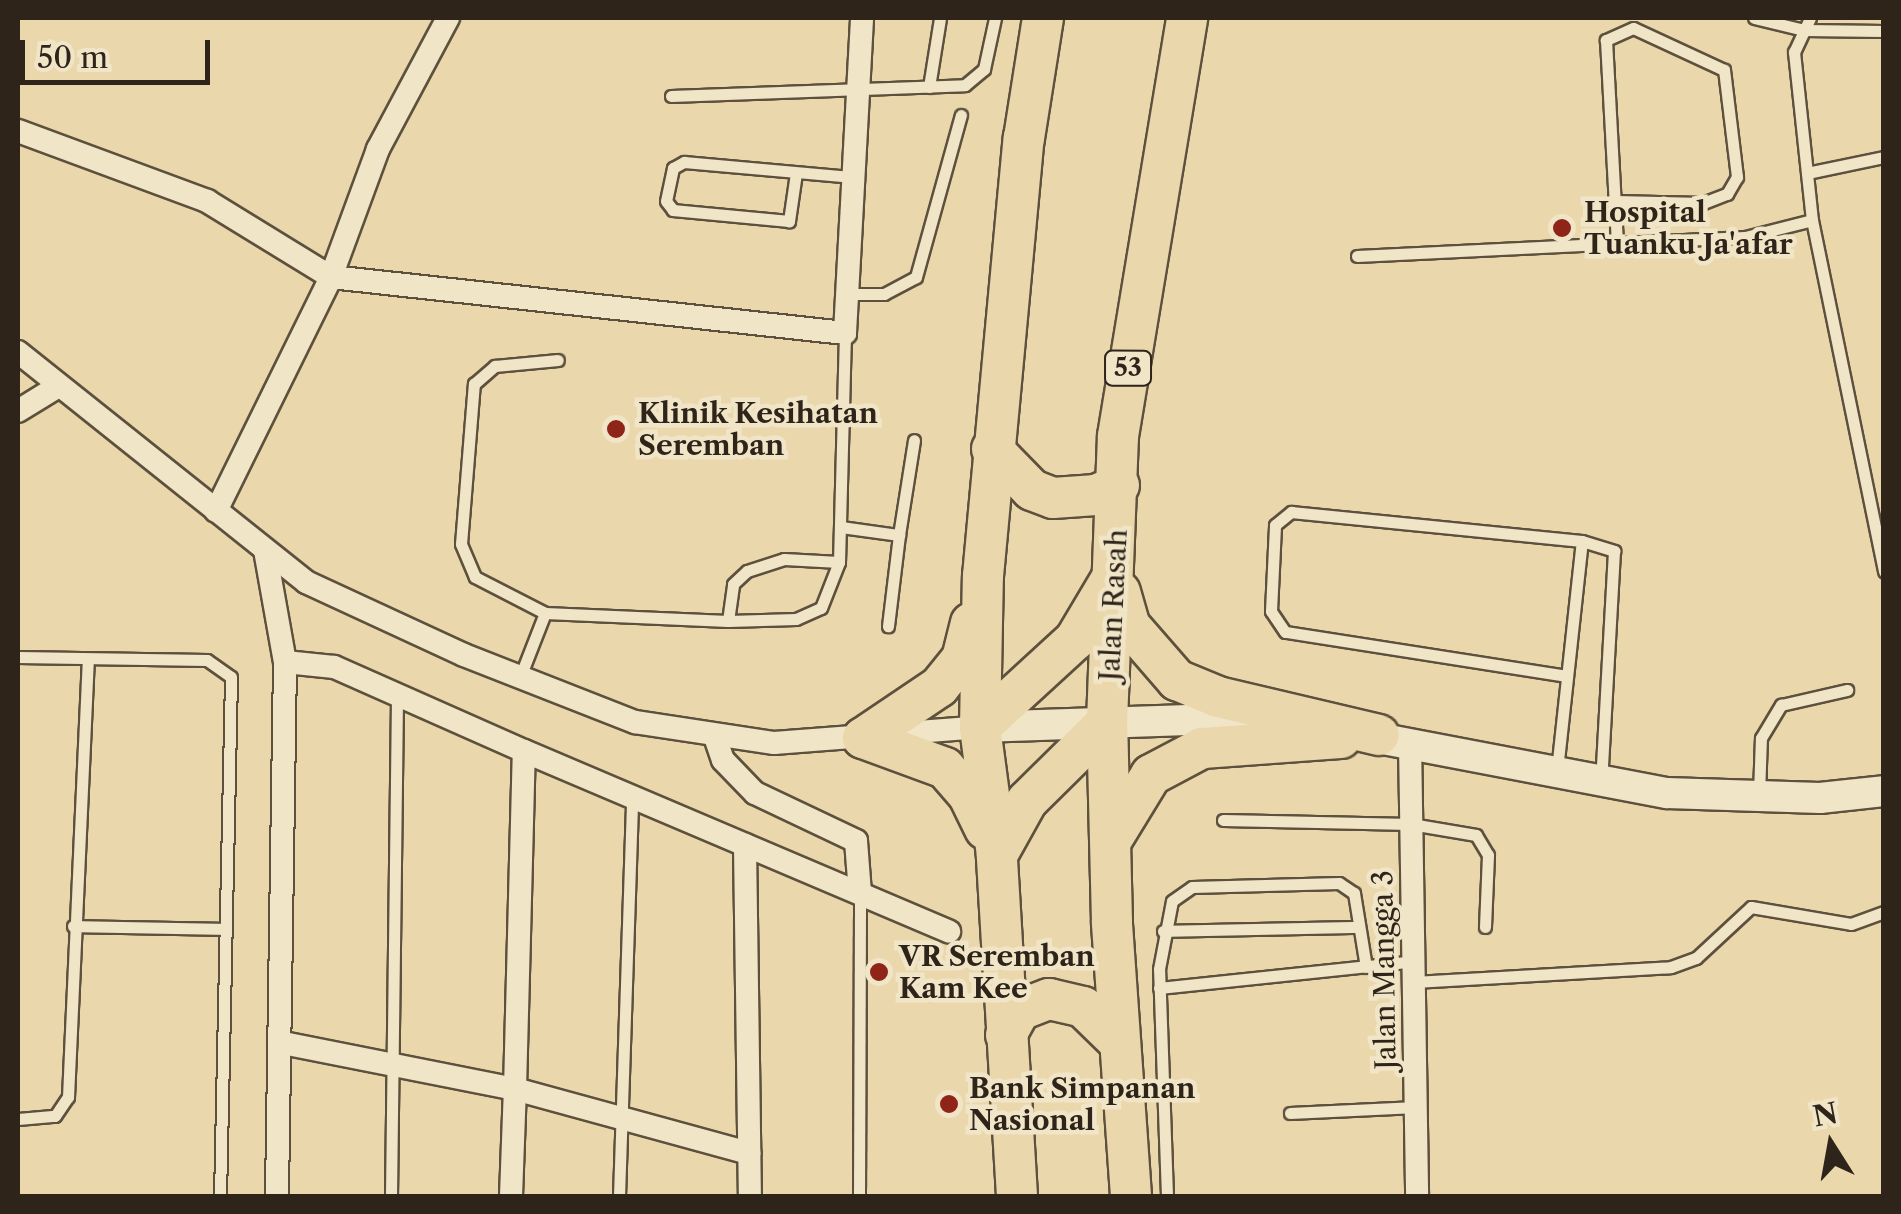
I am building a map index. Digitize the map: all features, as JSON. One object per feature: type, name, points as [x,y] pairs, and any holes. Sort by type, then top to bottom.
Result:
[{"type":"highway","points":[[1017,1196],[997,855],[980,727],[982,576],[1024,138],[1043,18]]},
{"type":"highway","name":"Jalan Rasah","points":[[1132,1196],[1118,1040],[1107,722],[1118,436],[1187,18]]},
{"type":"highway","points":[[992,449],[1032,490],[1053,498],[1076,499],[1118,485]]},
{"type":"highway","points":[[980,727],[1075,640],[1114,573]]},
{"type":"highway","points":[[1114,573],[1130,626],[1177,680],[1218,697],[1394,738]]},
{"type":"highway","points":[[863,738],[918,705],[962,659],[982,576]]},
{"type":"highway","points":[[997,855],[1027,801],[1107,722]]},
{"type":"highway","points":[[863,738],[945,768],[968,794],[997,855]]},
{"type":"highway","points":[[1110,844],[1151,775],[1202,748],[1394,738]]},
{"type":"highway","points":[[1006,1035],[1020,1010],[1049,998],[1083,1007],[1118,1040]]},
{"type":"street","points":[[216,511],[331,277],[378,149],[448,18]]},
{"type":"street","points":[[18,130],[207,202],[331,277],[845,333],[862,18]]},
{"type":"street","points":[[18,352],[57,387],[306,582],[520,677],[635,722],[714,737],[774,743],[980,727],[1188,720],[1394,738],[1600,784],[1759,798],[1884,791]]},
{"type":"street","points":[[18,412],[57,387]]},
{"type":"street","points":[[266,550],[285,662],[283,1042],[277,1196]]},
{"type":"street","points":[[285,662],[318,661],[397,692],[949,932]]},
{"type":"street","points":[[714,737],[723,760],[755,793],[856,841],[860,894]]},
{"type":"street","name":"Jalan Mangga 3","points":[[1394,738],[1411,824],[1417,1196]]},
{"type":"street","points":[[511,1196],[524,750]]},
{"type":"street","points":[[745,845],[750,1196]]},
{"type":"street","points":[[283,1042],[515,1089],[749,1153]]},
{"type":"lane","points":[[930,87],[940,18]]},
{"type":"lane","points":[[671,96],[930,87],[977,78],[995,18]]},
{"type":"lane","points":[[1754,18],[1884,31]]},
{"type":"lane","points":[[1806,22],[1794,52],[1812,220],[1884,572]]},
{"type":"lane","points":[[1615,201],[1703,203],[1727,194],[1737,177],[1724,70],[1633,28],[1606,40],[1617,243]]},
{"type":"lane","points":[[848,294],[884,294],[916,277],[961,116]]},
{"type":"lane","points":[[1807,173],[1884,156]]},
{"type":"lane","points":[[796,173],[789,221],[673,210],[666,201],[677,163],[853,177]]},
{"type":"lane","points":[[1357,256],[1744,237],[1812,220]]},
{"type":"lane","points":[[558,360],[495,366],[474,384],[462,544],[475,578],[545,613],[728,622],[796,619],[821,608],[839,562],[845,333]]},
{"type":"lane","points":[[888,626],[914,440]]},
{"type":"lane","points":[[1567,676],[1285,632],[1271,611],[1275,525],[1291,512],[1582,541],[1614,551],[1600,784]]},
{"type":"lane","points":[[841,527],[899,535]]},
{"type":"lane","points":[[1557,775],[1582,541]]},
{"type":"lane","points":[[728,622],[733,584],[746,571],[784,559],[839,562]]},
{"type":"lane","points":[[520,677],[545,613]]},
{"type":"lane","points":[[18,657],[207,660],[232,677],[220,1196]]},
{"type":"lane","points":[[18,1119],[54,1116],[66,1104],[88,659]]},
{"type":"lane","points":[[1759,798],[1761,738],[1781,705],[1847,690]]},
{"type":"lane","points":[[392,1196],[397,692]]},
{"type":"lane","points":[[619,1196],[632,797]]},
{"type":"lane","points":[[1222,820],[1411,824],[1464,832],[1484,843],[1485,927]]},
{"type":"lane","points":[[1167,1196],[1159,988],[1164,931],[1172,901],[1192,887],[1340,882],[1354,893],[1366,967]]},
{"type":"lane","points":[[859,1196],[860,894]]},
{"type":"lane","points":[[1159,988],[1366,967],[1414,972],[1671,966],[1696,958],[1751,907],[1851,924],[1884,912]]},
{"type":"lane","points":[[73,926],[224,930]]},
{"type":"lane","points":[[1164,931],[1359,927]]},
{"type":"lane","points":[[1290,1113],[1416,1107]]},
{"type":"place","name":"Hospital Tuanku Ja'afar","points":[[1562,228]]},
{"type":"place","name":"Klinik Kesihatan Seremban","points":[[616,429]]},
{"type":"place","name":"VR Seremban Kam Kee","points":[[879,972]]},
{"type":"place","name":"Bank Simpanan Nasional","points":[[949,1104]]}]
